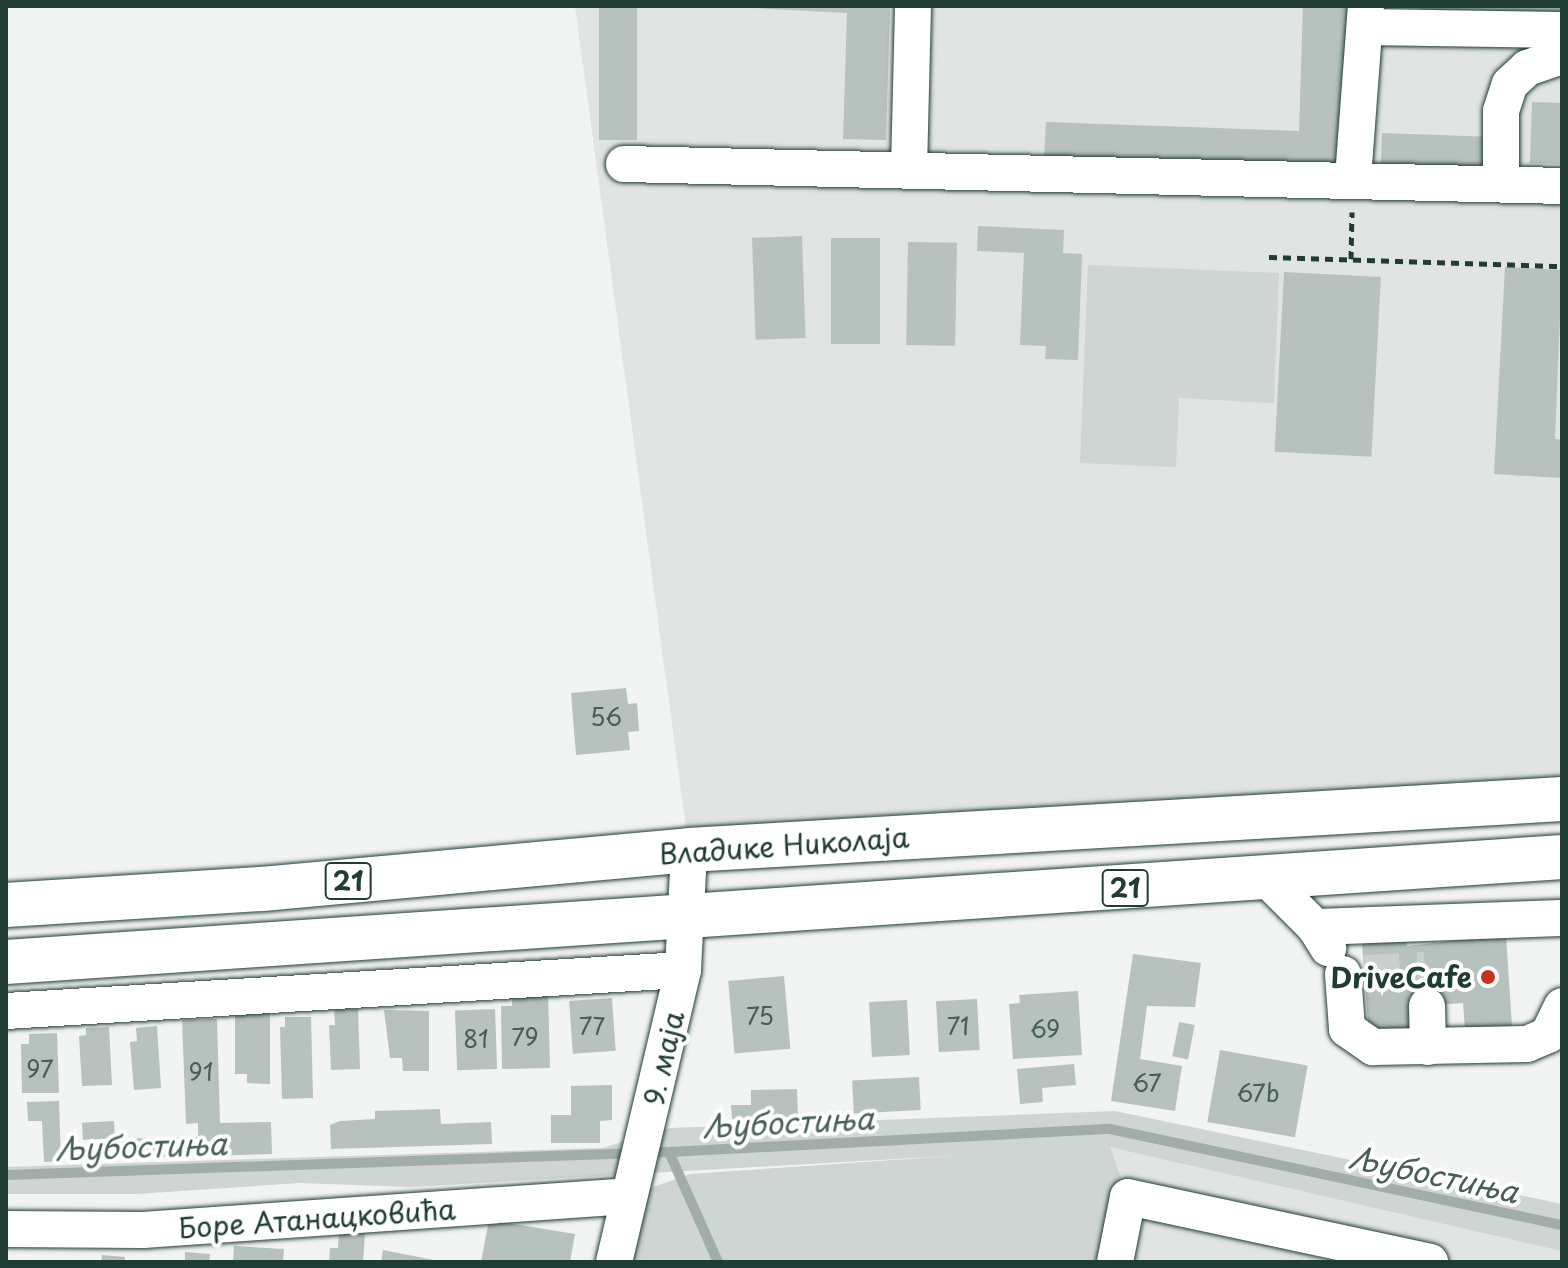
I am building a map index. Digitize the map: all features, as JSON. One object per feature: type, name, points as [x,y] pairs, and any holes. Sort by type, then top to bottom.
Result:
[{"type":"main road","name":"Владике Николаја","points":[[6,905],[262,889],[689,850],[1562,799]]},
{"type":"main road","name":"21","points":[[6,962],[1562,857]]},
{"type":"street","points":[[909,170],[913,6]]},
{"type":"street","points":[[1353,178],[1366,16],[1562,30]]},
{"type":"street","points":[[1501,183],[1501,111],[1510,84],[1527,68],[1562,56]]},
{"type":"street","points":[[624,164],[1353,178],[1562,186]]},
{"type":"street","name":"9. маја","points":[[614,1262],[683,970],[689,850]]},
{"type":"street","points":[[1266,878],[1315,927],[1354,973],[1347,1029],[1356,1040],[1373,1047],[1527,1044],[1548,1035],[1562,1006]]},
{"type":"street","points":[[1315,927],[1424,934],[1562,918]]},
{"type":"street","points":[[6,1011],[683,970]]},
{"type":"street","points":[[1427,1006],[1428,1047]]},
{"type":"street","name":"Боре Атанацковића","points":[[6,1229],[141,1246],[628,1196]]},
{"type":"street","points":[[1115,1262],[1128,1197],[1430,1262]]},
{"type":"path","points":[[1351,259],[1353,178]]},
{"type":"path","points":[[1269,257],[1562,266]]},
{"type":"shaded area","points":[[575,6],[1562,6],[1562,799],[689,850]]},
{"type":"shaded area","points":[[1088,265],[1279,273],[1274,403],[1179,398],[1176,467],[1080,463]]},
{"type":"shaded area","points":[[1115,1111],[1562,1204],[1562,1251],[1110,1147],[1128,1197],[1115,1262],[614,1262],[628,1196],[690,1174],[966,1155],[409,1187],[300,1183],[137,1194],[6,1194],[6,1167],[602,1148],[670,1128]]},
{"type":"shaded area","points":[[1109,1147],[1562,1225],[1562,1262],[614,1262],[690,1174]]},
{"type":"building","points":[[599,6],[637,6],[637,140],[599,140]]},
{"type":"building","points":[[716,6],[890,6],[886,140],[843,139],[847,13]]},
{"type":"building","points":[[1303,6],[1349,6],[1344,168],[1044,159],[1046,122],[1299,131]]},
{"type":"building","points":[[1419,6],[1562,6],[1562,17],[1419,14]]},
{"type":"building","points":[[1532,102],[1562,103],[1560,164],[1530,163]]},
{"type":"building","points":[[1382,133],[1486,137],[1485,168],[1381,164]]},
{"type":"building","points":[[978,226],[1064,230],[1063,253],[1082,254],[1078,360],[1045,359],[1046,346],[1020,345],[1024,253],[977,251]]},
{"type":"building","points":[[802,236],[806,338],[756,340],[752,238]]},
{"type":"building","points":[[831,238],[880,238],[880,344],[831,344]]},
{"type":"building","points":[[908,242],[957,243],[955,346],[906,345]]},
{"type":"building","points":[[1505,267],[1562,270],[1555,439],[1562,440],[1562,478],[1494,474]]},
{"type":"building","points":[[1284,272],[1381,277],[1371,457],[1275,452]]},
{"type":"building","points":[[626,688],[628,704],[637,703],[639,731],[628,732],[630,750],[576,755],[571,693]]},
{"type":"building","points":[[1406,929],[1407,946],[1506,935],[1512,1026],[1465,1029],[1463,1003],[1411,1007],[1413,1032],[1369,1035],[1361,932]]},
{"type":"building","points":[[1133,954],[1201,963],[1195,1007],[1147,1006],[1140,1059],[1182,1066],[1175,1111],[1111,1101]]},
{"type":"building","points":[[784,976],[790,1049],[735,1054],[728,981]]},
{"type":"building","points":[[548,989],[550,1068],[502,1069],[501,1006],[512,1006],[512,990]]},
{"type":"building","points":[[1078,991],[1082,1055],[1013,1059],[1009,1004],[1020,1003],[1019,995]]},
{"type":"building","points":[[612,998],[616,1051],[573,1054],[569,1001]]},
{"type":"building","points":[[977,999],[980,1050],[939,1052],[936,1001]]},
{"type":"building","points":[[907,1000],[910,1055],[872,1057],[869,1002]]},
{"type":"building","points":[[334,1009],[358,1009],[360,1069],[331,1070],[329,1025],[335,1025]]},
{"type":"building","points":[[495,1009],[497,1069],[457,1070],[455,1010]]},
{"type":"building","points":[[384,1010],[429,1011],[429,1071],[403,1071],[402,1058],[390,1058]]},
{"type":"building","points":[[235,1013],[270,1013],[270,1084],[247,1083],[247,1074],[235,1074]]},
{"type":"building","points":[[285,1017],[311,1017],[313,1098],[282,1099],[280,1027],[285,1027]]},
{"type":"building","points":[[217,1019],[220,1123],[271,1122],[272,1154],[118,1158],[117,1139],[198,1137],[198,1123],[186,1124],[182,1020]]},
{"type":"building","points":[[1179,1022],[1195,1025],[1188,1059],[1172,1056]]},
{"type":"building","points":[[157,1026],[161,1088],[134,1090],[130,1042],[137,1041],[136,1028]]},
{"type":"building","points":[[109,1027],[112,1085],[82,1086],[79,1036],[86,1035],[86,1028]]},
{"type":"building","points":[[57,1033],[59,1093],[22,1093],[21,1044],[29,1044],[29,1034]]},
{"type":"building","points":[[1220,1050],[1308,1065],[1295,1137],[1207,1122]]},
{"type":"building","points":[[1074,1064],[1076,1085],[1042,1088],[1043,1102],[1020,1104],[1017,1069]]},
{"type":"building","points":[[919,1077],[921,1110],[854,1113],[852,1081]]},
{"type":"building","points":[[612,1085],[612,1120],[600,1121],[600,1143],[551,1143],[551,1115],[571,1115],[571,1086]]},
{"type":"building","points":[[797,1089],[798,1117],[732,1119],[731,1105],[751,1105],[751,1090]]},
{"type":"building","points":[[59,1101],[61,1161],[44,1162],[42,1121],[28,1121],[27,1102]]},
{"type":"building","points":[[440,1109],[441,1124],[491,1122],[492,1144],[331,1149],[330,1125],[340,1121],[375,1119],[375,1111]]},
{"type":"building","points":[[114,1121],[115,1138],[83,1140],[82,1123]]},
{"type":"building","points":[[489,1220],[575,1234],[570,1262],[481,1262]]},
{"type":"building","points":[[339,1230],[365,1232],[363,1262],[329,1262],[330,1248],[338,1248]]},
{"type":"building","points":[[234,1246],[284,1249],[283,1262],[233,1262]]},
{"type":"building","points":[[383,1250],[439,1261],[439,1262],[381,1262]]},
{"type":"building","points":[[185,1252],[210,1254],[209,1262],[185,1262]]},
{"type":"building","points":[[102,1255],[125,1257],[124,1262],[101,1262]]},
{"type":"waterway","name":"Љубостиња","points":[[6,1175],[669,1152],[1110,1129],[1562,1225]]},
{"type":"waterway","points":[[669,1152],[718,1262]]},
{"type":"tunnel","points":[[1364,973],[1425,970]]},
{"type":"place","name":"DriveCafe","points":[[1488,977]]}]
